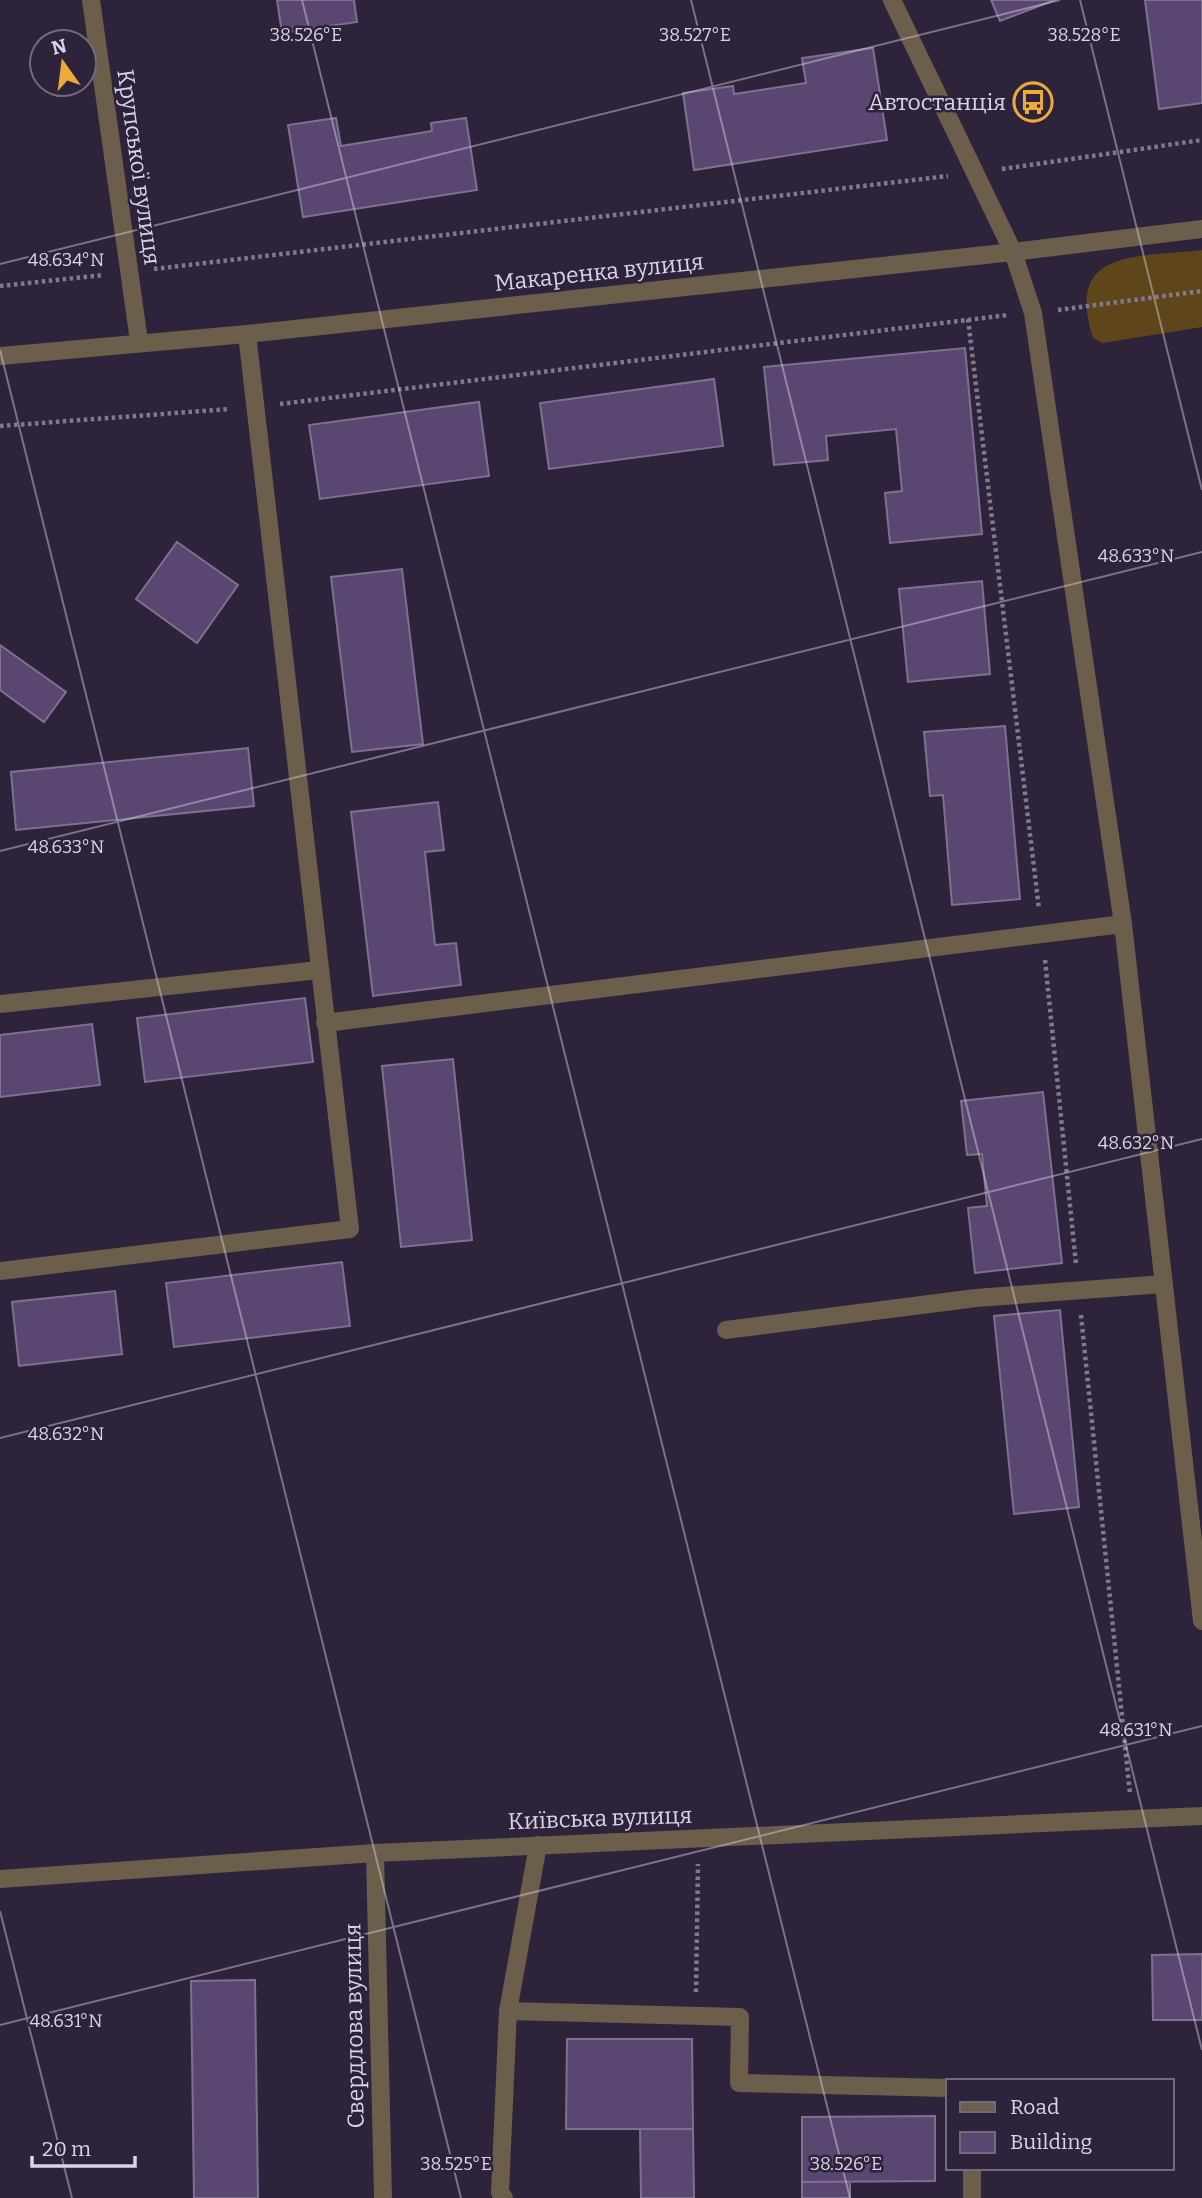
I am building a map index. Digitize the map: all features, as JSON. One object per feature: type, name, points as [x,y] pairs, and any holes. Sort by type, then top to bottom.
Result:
[{"type":"street","name":"Крупської вулиця","points":[[91,0],[139,341]]},
{"type":"street","points":[[892,0],[1013,253],[1033,313],[1123,924],[1202,1621]]},
{"type":"street","name":"Макаренка вулиця","points":[[0,356],[139,341],[247,334],[1013,253],[1202,229]]},
{"type":"street","points":[[0,1271],[350,1229],[253,407],[247,334]]},
{"type":"street","points":[[325,1023],[1123,924]]},
{"type":"street","points":[[0,1004],[319,970]]},
{"type":"street","points":[[726,1330],[976,1298],[1164,1284]]},
{"type":"street","name":"Київська вулиця","points":[[0,1880],[374,1853],[1202,1816]]},
{"type":"street","points":[[504,2198],[500,2192],[508,2011],[538,1846]]},
{"type":"street","name":"Свердлова вулиця","points":[[374,1853],[383,2198]]},
{"type":"street","points":[[508,2011],[740,2018],[739,2084],[946,2088]]},
{"type":"street","points":[[972,2170],[972,2198]]},
{"type":"path","points":[[0,286],[974,173],[1202,140]]},
{"type":"path","points":[[0,426],[253,407],[1202,291]]},
{"type":"path","points":[[968,319],[1042,936],[1133,1820]]},
{"type":"path","points":[[695,2017],[699,1839]]},
{"type":"shaded area","points":[[1202,250],[1202,327],[1103,343],[1093,338],[1087,308],[1089,287],[1098,272],[1113,263],[1132,257]]},
{"type":"building","points":[[277,0],[354,0],[357,22],[282,33]]},
{"type":"building","points":[[991,0],[1055,0],[1000,21]]},
{"type":"building","points":[[1145,0],[1202,0],[1202,103],[1159,109]]},
{"type":"building","points":[[873,48],[887,140],[694,170],[683,93],[733,86],[734,94],[806,83],[802,58]]},
{"type":"building","points":[[336,118],[341,146],[432,131],[431,123],[466,118],[477,190],[303,217],[288,125]]},
{"type":"building","points":[[965,348],[982,534],[890,543],[885,493],[902,491],[896,429],[826,436],[828,460],[774,465],[764,367]]},
{"type":"building","points":[[714,379],[723,446],[549,469],[540,403]]},
{"type":"building","points":[[479,402],[489,476],[320,499],[309,425]]},
{"type":"building","points":[[177,542],[238,585],[197,643],[136,599]]},
{"type":"building","points":[[402,569],[423,744],[352,752],[331,577]]},
{"type":"building","points":[[982,581],[990,674],[908,682],[899,589]]},
{"type":"building","points":[[0,645],[66,692],[44,722],[0,690]]},
{"type":"building","points":[[1005,726],[1020,899],[952,905],[943,795],[930,796],[924,732]]},
{"type":"building","points":[[248,748],[254,806],[16,830],[11,772]]},
{"type":"building","points":[[438,802],[444,850],[425,852],[435,945],[456,943],[461,985],[373,996],[351,812]]},
{"type":"building","points":[[305,998],[313,1062],[145,1082],[137,1018]]},
{"type":"building","points":[[92,1024],[100,1085],[0,1097],[0,1035]]},
{"type":"building","points":[[453,1059],[472,1240],[401,1247],[382,1066]]},
{"type":"building","points":[[1043,1092],[1062,1263],[975,1273],[968,1208],[987,1206],[982,1154],[967,1155],[961,1101]]},
{"type":"building","points":[[342,1262],[350,1326],[174,1347],[166,1283]]},
{"type":"building","points":[[115,1291],[122,1354],[19,1366],[12,1302]]},
{"type":"building","points":[[1060,1310],[1079,1507],[1014,1514],[994,1316]]},
{"type":"building","points":[[1202,1954],[1202,2020],[1153,2020],[1152,1955]]},
{"type":"building","points":[[255,1980],[258,2198],[194,2198],[191,1981]]},
{"type":"building","points":[[567,2039],[692,2039],[693,2129],[566,2129]]},
{"type":"building","points":[[935,2116],[935,2181],[802,2182],[802,2117]]},
{"type":"building","points":[[640,2129],[693,2129],[694,2198],[641,2198]]},
{"type":"building","points":[[802,2182],[850,2182],[850,2198],[802,2198]]},
{"type":"place","name":"Автостанція","points":[[1033,102]]}]
